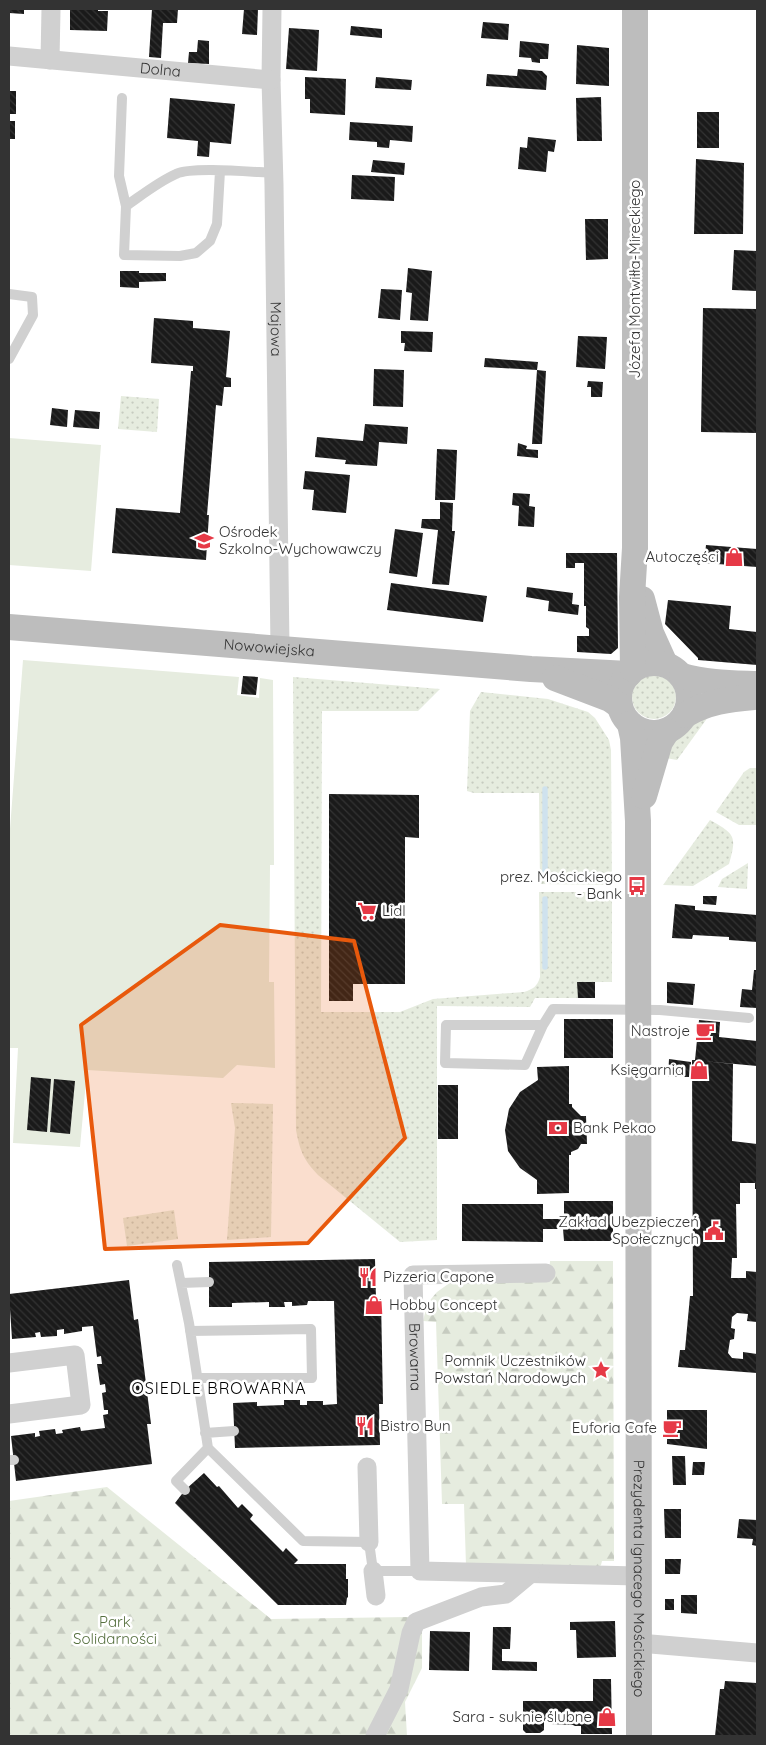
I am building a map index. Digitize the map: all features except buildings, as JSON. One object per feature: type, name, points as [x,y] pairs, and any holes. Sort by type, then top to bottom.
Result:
[{"type":"main road","name":"Józefa Montwiłła-Mireckiego","points":[[631,671],[635,548],[635,9]]},
{"type":"main road","name":"Józefa Montwiłła-Mireckiego","points":[[635,548],[642,596],[651,633],[673,670]]},
{"type":"main road","name":"Nowowiejska","points":[[9,627],[531,669],[631,671]]},
{"type":"main road","points":[[757,684],[710,682],[651,663],[631,671],[621,686],[619,696],[625,715],[638,729],[647,732],[676,723],[699,707],[720,701],[757,696]]},
{"type":"main road","name":"Nowowiejska","points":[[531,669],[610,699],[625,715]]},
{"type":"main road","points":[[673,670],[689,690],[690,700],[676,723]]},
{"type":"main road","name":"Prezydenta Ignacego Mościckiego","points":[[625,715],[633,738],[638,821],[639,1736]]},
{"type":"main road","name":"Prezydenta Ignacego Mościckiego","points":[[638,821],[653,761],[660,742],[676,723]]},
{"type":"street","points":[[50,9],[50,60]]},
{"type":"street","name":"Majowa","points":[[272,9],[271,80],[280,648]]},
{"type":"street","name":"Dolna","points":[[9,56],[271,80]]},
{"type":"street","name":"Browarna","points":[[420,1571],[413,1275],[546,1273]]},
{"type":"street","points":[[9,1363],[75,1356],[81,1405],[9,1414]]},
{"type":"street","points":[[367,1467],[369,1542]]},
{"type":"street","points":[[373,1571],[376,1596]]},
{"type":"street","points":[[420,1571],[638,1576]]},
{"type":"street","points":[[381,1732],[399,1689],[411,1632],[416,1622],[482,1597],[506,1594],[530,1574]]},
{"type":"street","points":[[639,1643],[757,1653]]},
{"type":"lane","points":[[122,98],[119,176],[126,206],[124,255],[180,256],[196,253],[210,241],[217,224],[220,171]]},
{"type":"lane","points":[[126,206],[176,173],[189,170],[273,173]]},
{"type":"lane","points":[[9,294],[32,297],[33,315],[9,359]]},
{"type":"lane","points":[[542,1025],[446,1025],[445,1063],[525,1065],[542,1025],[553,1009],[637,1009],[750,1018]]},
{"type":"lane","points":[[177,1265],[190,1331],[204,1433],[208,1448],[304,1541],[369,1542],[373,1571],[420,1571]]},
{"type":"lane","points":[[181,1283],[209,1282]]},
{"type":"lane","points":[[190,1331],[311,1329],[312,1378],[197,1378]]},
{"type":"lane","points":[[204,1433],[234,1431]]},
{"type":"lane","points":[[185,1490],[176,1480],[208,1448]]},
{"type":"highlighted area","points":[[220,925],[354,941],[405,1138],[308,1243],[105,1249],[81,1025]]},
{"type":"green space","points":[[121,396],[159,399],[157,432],[118,429]]},
{"type":"green space","points":[[9,438],[101,445],[91,571],[9,565]]},
{"type":"green space","points":[[23,660],[239,677],[237,695],[259,698],[260,678],[273,680],[274,865],[270,865],[269,982],[274,982],[275,1068],[237,1065],[223,1078],[87,1070],[80,1147],[13,1143],[18,1048],[9,1048],[9,842]]},
{"type":"green space","points":[[654,675],[666,679],[672,685],[676,697],[672,709],[666,715],[654,719],[642,715],[636,709],[632,697],[636,685],[642,679]]},
{"type":"green space","points":[[293,677],[440,689],[418,711],[322,711],[321,1012],[400,1012],[433,999],[530,990],[536,985],[540,977],[539,892],[612,892],[612,982],[578,982],[578,998],[535,998],[530,1007],[437,1006],[437,1240],[400,1242],[318,1175],[309,1164],[299,1144],[296,1130]]},
{"type":"green space","points":[[481,692],[548,699],[588,712],[595,718],[609,740],[611,750],[612,885],[540,884],[539,793],[474,793],[467,791],[470,711]]},
{"type":"green space","points":[[711,713],[677,760],[660,757],[671,739],[685,729],[692,720]]},
{"type":"green space","points":[[750,768],[757,768],[757,825],[739,825],[716,812],[744,772]]},
{"type":"green space","points":[[710,820],[725,829],[732,837],[733,847],[729,864],[693,886],[663,885]]},
{"type":"green space","points":[[748,863],[747,889],[718,887],[722,879]]},
{"type":"green space","points":[[231,1103],[273,1104],[271,1237],[227,1240],[235,1128]]},
{"type":"green space","points":[[174,1210],[178,1239],[127,1246],[123,1218]]},
{"type":"green space","points":[[550,1261],[613,1261],[614,1561],[602,1561],[597,1569],[466,1565],[464,1504],[442,1504],[436,1322],[423,1321],[426,1309],[437,1292],[451,1282],[549,1279]]},
{"type":"green space","name":"Park Solidarności","points":[[107,1487],[271,1619],[409,1617],[422,1631],[422,1668],[405,1702],[407,1736],[9,1736],[9,1501]]},
{"type":"waterway","points":[[545,789],[545,877]]},
{"type":"waterway","points":[[545,899],[545,967]]},
{"type":"place","name":"Ośrodek Szkolno-Wychowawczy","points":[[204,541]]},
{"type":"place","name":"Autoczęści","points":[[734,557]]},
{"type":"place","name":"prez. Mościckiego - Bank","points":[[637,886]]},
{"type":"place","name":"Lidl","points":[[367,911]]},
{"type":"place","name":"Nastroje","points":[[705,1031]]},
{"type":"place","name":"Księgarnia","points":[[699,1070]]},
{"type":"place","name":"Bank Pekao","points":[[558,1128]]},
{"type":"place","name":"Zakład Ubezpieczeń Społecznych","points":[[714,1231]]},
{"type":"place","name":"Pizzeria Capone","points":[[368,1277]]},
{"type":"place","name":"Hobby Concept","points":[[374,1305]]},
{"type":"place","name":"Pomnik Uczestników Powstań Narodowych","points":[[601,1370]]},
{"type":"place","name":"Bistro Bun","points":[[365,1426]]},
{"type":"place","name":"Euforia Cafe","points":[[672,1428]]},
{"type":"place","name":"Sara - suknie ślubne","points":[[607,1717]]},
{"type":"district","name":"OSIEDLE BROWARNA","points":[[219,1388]]}]
